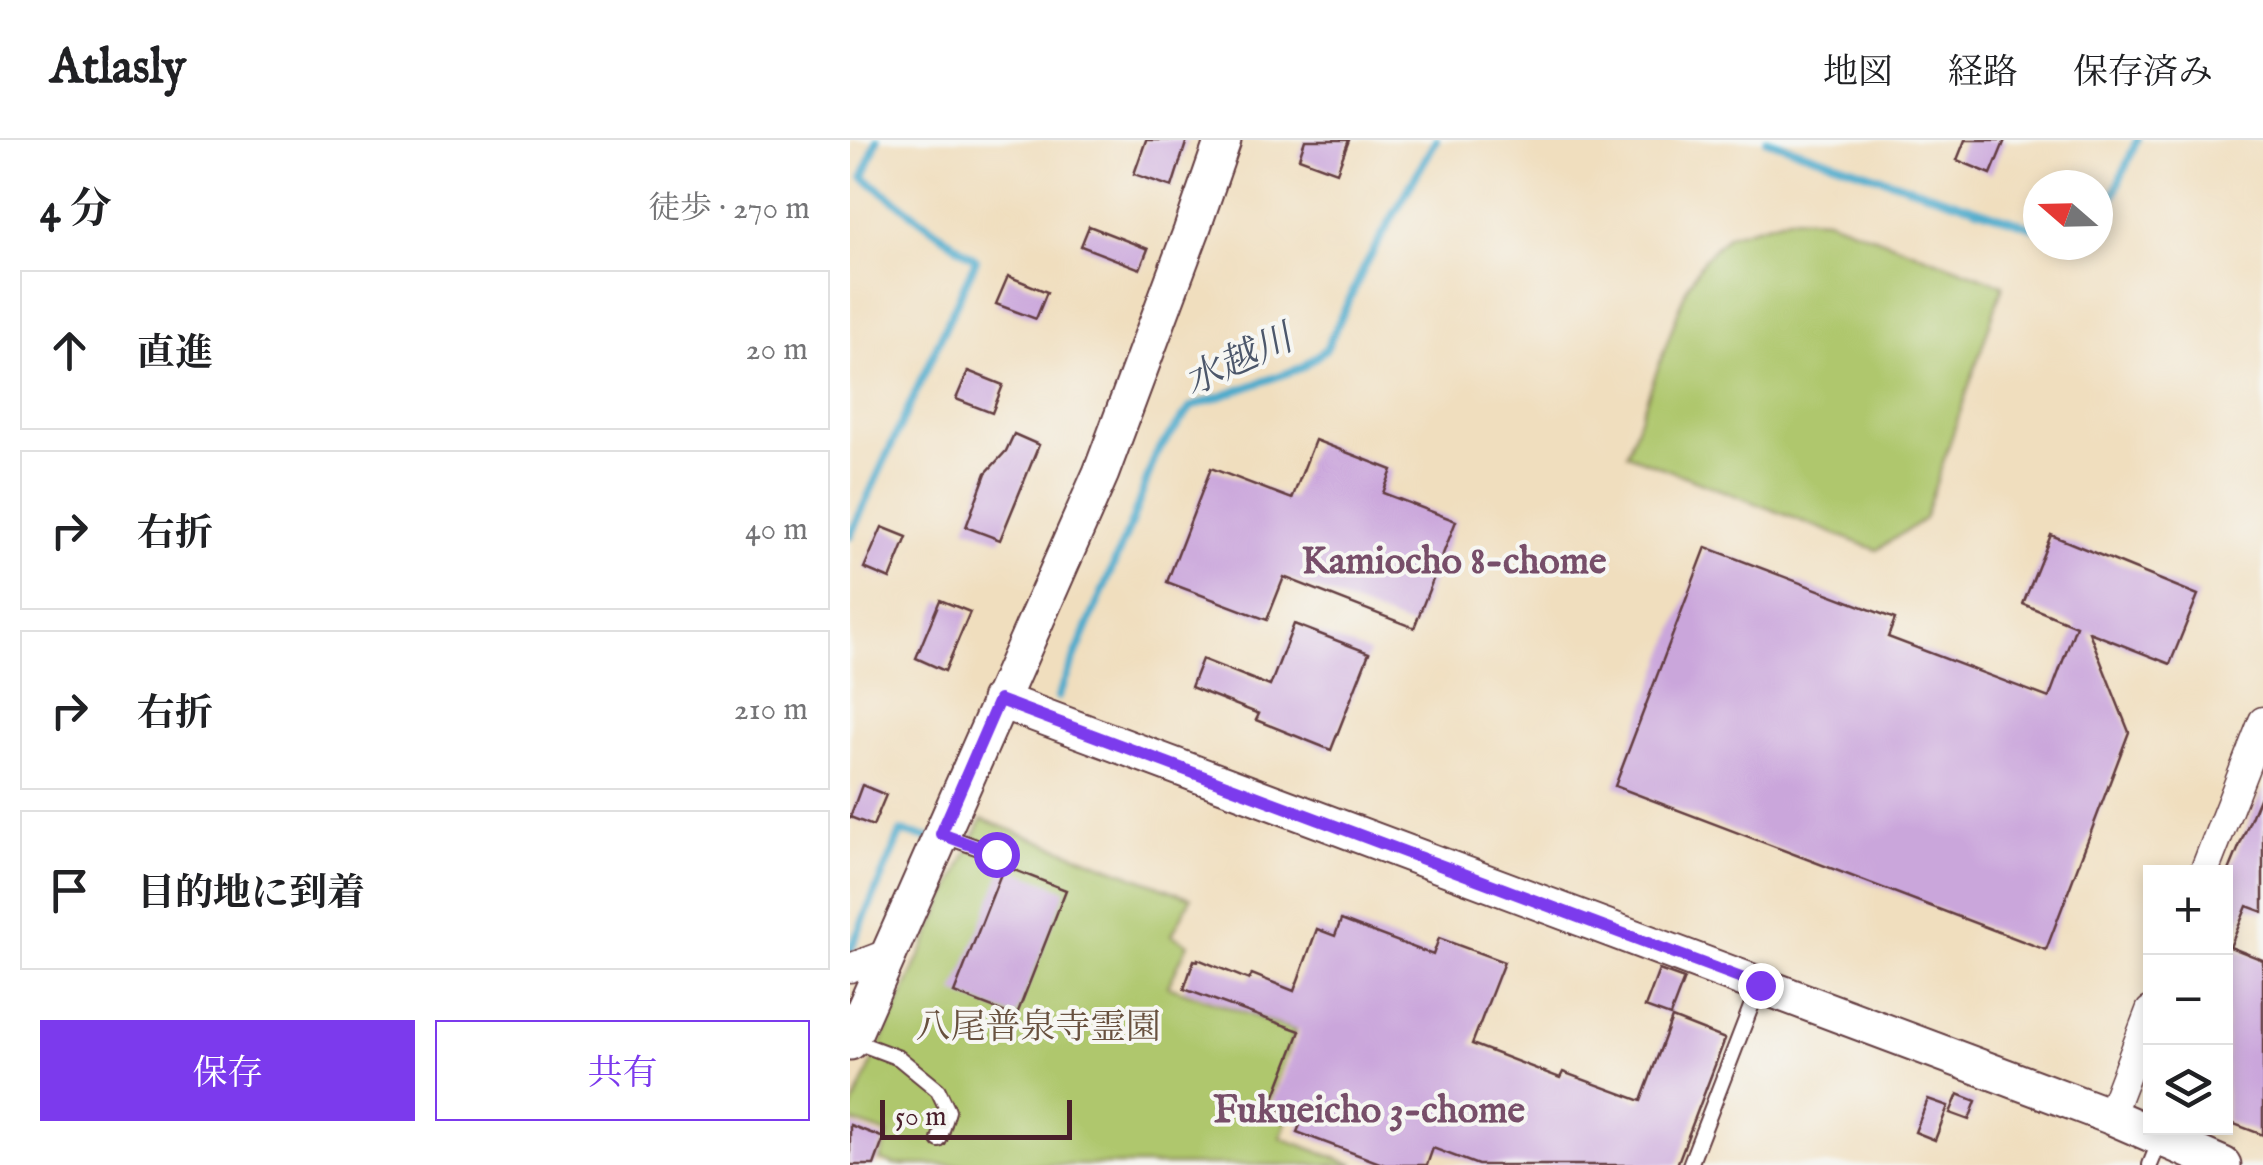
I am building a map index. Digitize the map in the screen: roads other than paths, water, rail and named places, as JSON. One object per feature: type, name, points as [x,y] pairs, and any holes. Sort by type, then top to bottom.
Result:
[{"type":"street","points":[[850,1041],[1101,474],[1223,140]]},
{"type":"street","points":[[999,700],[2110,1116],[2155,1152],[2224,1165]]},
{"type":"street","points":[[2207,865],[2261,730]]},
{"type":"street","points":[[850,968],[889,953]]},
{"type":"street","points":[[2110,1116],[2143,1029]]},
{"type":"lane","points":[[941,834],[996,854]]},
{"type":"lane","points":[[1690,1165],[1760,985]]},
{"type":"lane","points":[[850,1041],[900,1058],[938,1090],[948,1111],[939,1140]]},
{"type":"waterway","points":[[850,536],[976,260],[863,177],[877,140]]},
{"type":"waterway","name":"水越川","points":[[1058,697],[1156,454],[1191,407],[1301,368],[1326,349],[1366,264],[1436,140]]},
{"type":"waterway","name":"水越川","points":[[1767,140],[2023,224]]},
{"type":"waterway","name":"水越川","points":[[2113,196],[2137,140]]},
{"type":"waterway","name":"水越川","points":[[850,951],[901,832],[929,838]]},
{"type":"district","name":"Kamiocho 8-chome","points":[[1454,563]]},
{"type":"district","name":"Fukueicho 3-chome","points":[[1369,1112]]},
{"type":"park label","name":"八尾普泉寺霊園","points":[[1038,1028]]}]
